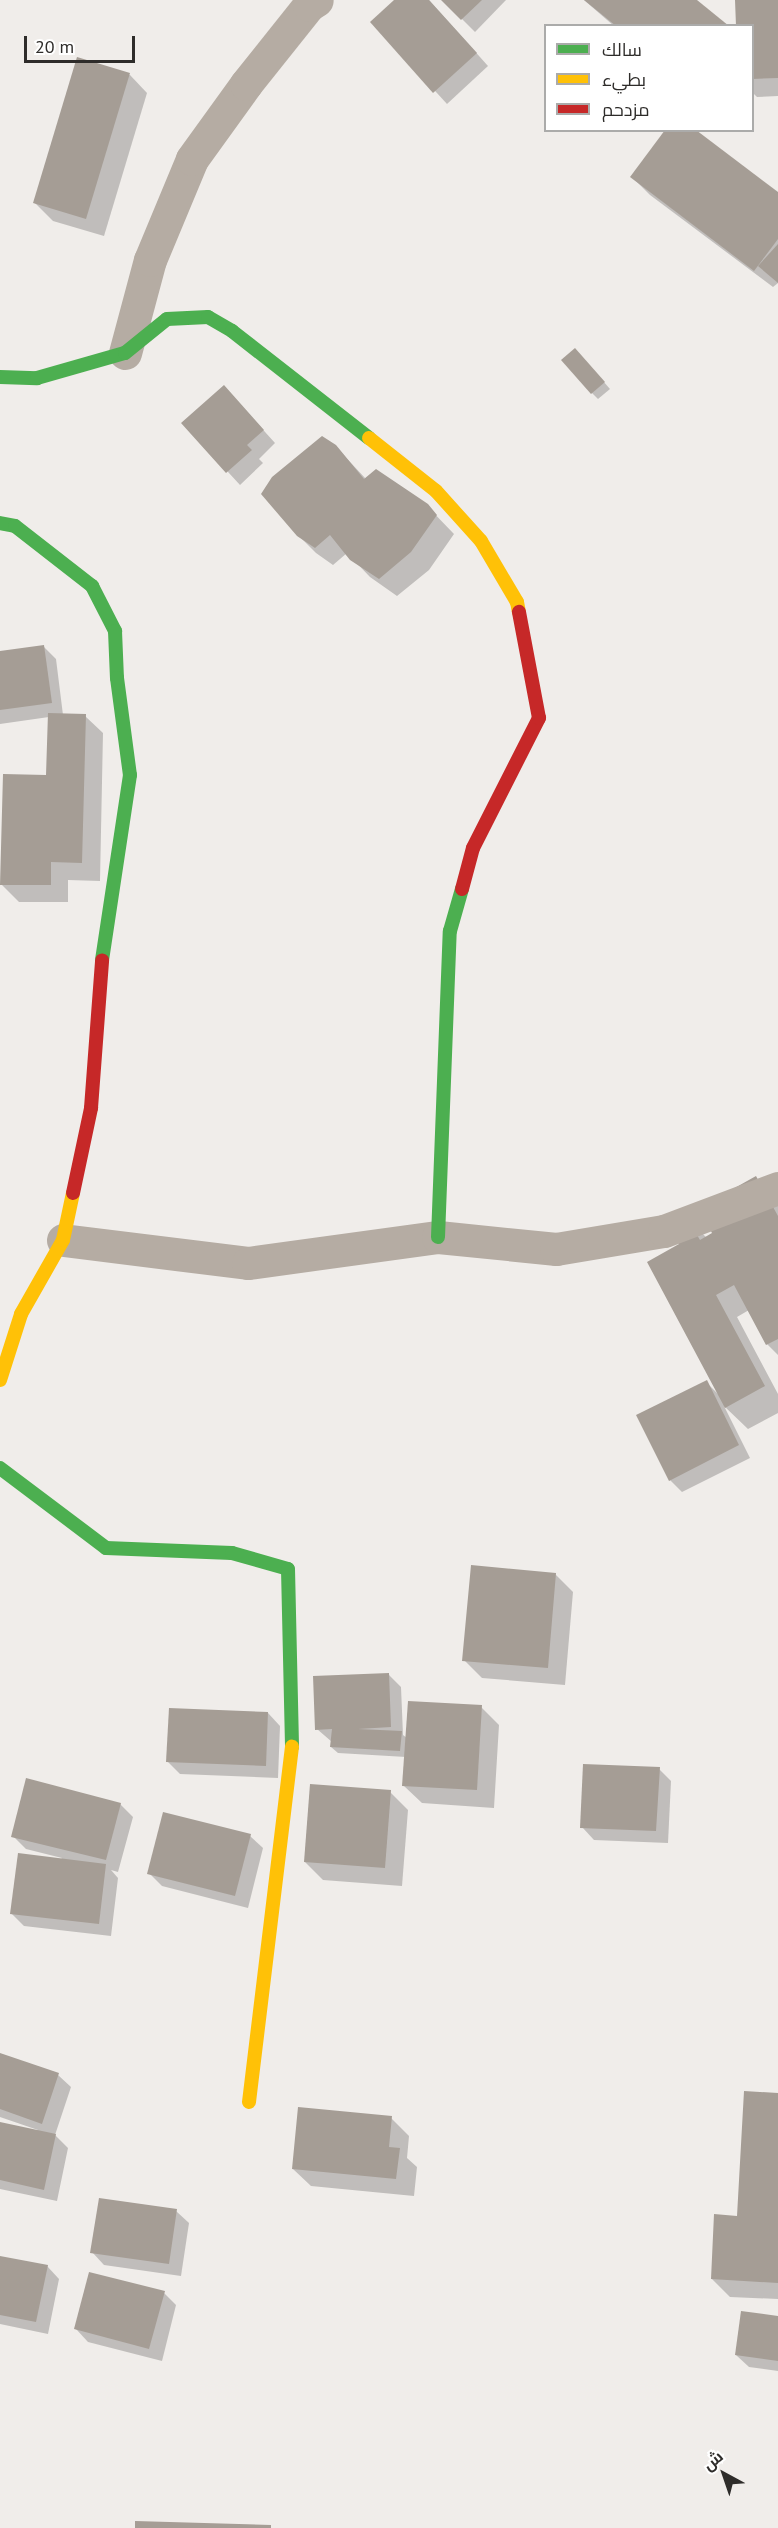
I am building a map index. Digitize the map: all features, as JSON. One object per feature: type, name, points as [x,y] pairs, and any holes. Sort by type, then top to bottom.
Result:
[{"type":"street","points":[[125,353],[150,260],[192,159],[246,84],[309,5],[317,0]]},
{"type":"street","points":[[0,377],[37,378],[125,353],[167,320],[208,318],[232,331],[436,491],[481,541],[517,602],[530,659],[539,718],[473,848],[450,931],[438,1237]]},
{"type":"street","points":[[0,523],[15,526],[92,586],[115,631],[117,678],[130,776],[104,940],[91,1108],[63,1240],[21,1314],[0,1380]]},
{"type":"street","points":[[63,1240],[248,1263],[438,1237],[556,1249],[664,1231],[778,1188]]},
{"type":"street","points":[[0,1468],[106,1548],[232,1553],[288,1569],[292,1750],[249,2102]]},
{"type":"building","points":[[394,0],[429,0],[477,53],[433,93],[370,22]]},
{"type":"building","points":[[441,0],[482,0],[461,20]]},
{"type":"building","points":[[584,0],[697,0],[727,24],[614,24]]},
{"type":"building","points":[[735,0],[778,0],[778,78],[754,79],[754,24],[736,24]]},
{"type":"building","points":[[77,57],[130,73],[86,219],[33,203]]},
{"type":"building","points":[[664,132],[699,132],[778,192],[778,239],[754,271],[630,177]]},
{"type":"building","points":[[778,244],[778,283],[758,266]]},
{"type":"building","points":[[575,348],[605,382],[591,394],[561,360]]},
{"type":"building","points":[[224,385],[264,430],[247,445],[252,450],[226,473],[181,423]]},
{"type":"building","points":[[322,436],[336,445],[364,479],[376,469],[428,504],[437,515],[411,552],[379,579],[350,560],[330,535],[315,548],[297,536],[261,494],[272,477]]},
{"type":"building","points":[[44,645],[52,703],[0,710],[0,651]]},
{"type":"building","points":[[48,713],[86,714],[82,863],[51,862],[51,885],[0,885],[3,774],[46,775]]},
{"type":"building","points":[[756,1176],[778,1216],[778,1339],[766,1345],[734,1285],[716,1295],[765,1386],[725,1408],[647,1262],[679,1244],[668,1224],[685,1215],[700,1240],[712,1233],[699,1208]]},
{"type":"building","points":[[707,1380],[739,1445],[669,1481],[636,1415]]},
{"type":"building","points":[[471,1565],[556,1573],[548,1668],[462,1661]]},
{"type":"building","points":[[389,1673],[391,1727],[358,1729],[402,1731],[400,1751],[330,1747],[332,1729],[315,1730],[313,1676]]},
{"type":"building","points":[[408,1701],[482,1705],[477,1790],[402,1786]]},
{"type":"building","points":[[169,1708],[268,1712],[266,1766],[166,1762]]},
{"type":"building","points":[[583,1764],[660,1767],[656,1831],[580,1828]]},
{"type":"building","points":[[26,1778],[121,1803],[106,1860],[11,1837]]},
{"type":"building","points":[[310,1784],[391,1790],[385,1868],[304,1862]]},
{"type":"building","points":[[163,1812],[251,1834],[235,1896],[147,1874]]},
{"type":"building","points":[[18,1853],[106,1864],[99,1924],[10,1914]]},
{"type":"building","points":[[0,2053],[59,2073],[42,2124],[0,2109]]},
{"type":"building","points":[[744,2091],[778,2093],[778,2283],[711,2279],[714,2214],[737,2216]]},
{"type":"building","points":[[298,2107],[392,2116],[389,2147],[400,2148],[396,2179],[292,2169]]},
{"type":"building","points":[[0,2122],[56,2134],[44,2190],[0,2180]]},
{"type":"building","points":[[99,2198],[177,2209],[169,2264],[90,2253]]},
{"type":"building","points":[[0,2256],[48,2265],[36,2322],[0,2315]]},
{"type":"building","points":[[89,2272],[165,2291],[149,2349],[74,2329]]},
{"type":"building","points":[[741,2311],[778,2316],[778,2361],[735,2355]]},
{"type":"building","points":[[135,2521],[271,2525],[271,2528],[135,2528]]},
{"type":"traffic: fast","points":[[0,377],[37,378],[125,353],[167,319],[208,317],[232,331],[369,438]]},
{"type":"traffic: fast","points":[[0,523],[15,526],[92,586],[115,631],[117,678],[130,775],[102,960]]},
{"type":"traffic: fast","points":[[438,1237],[450,931],[462,889]]},
{"type":"traffic: fast","points":[[0,1468],[106,1548],[232,1553],[288,1569],[292,1747]]},
{"type":"traffic: slow","points":[[369,438],[436,491],[481,541],[517,602],[519,612]]},
{"type":"traffic: slow","points":[[0,1380],[21,1314],[63,1240],[73,1193]]},
{"type":"traffic: slow","points":[[249,2102],[292,1747]]},
{"type":"traffic: jam","points":[[462,889],[473,848],[539,718],[519,612]]},
{"type":"traffic: jam","points":[[73,1193],[91,1108],[102,960]]}]
